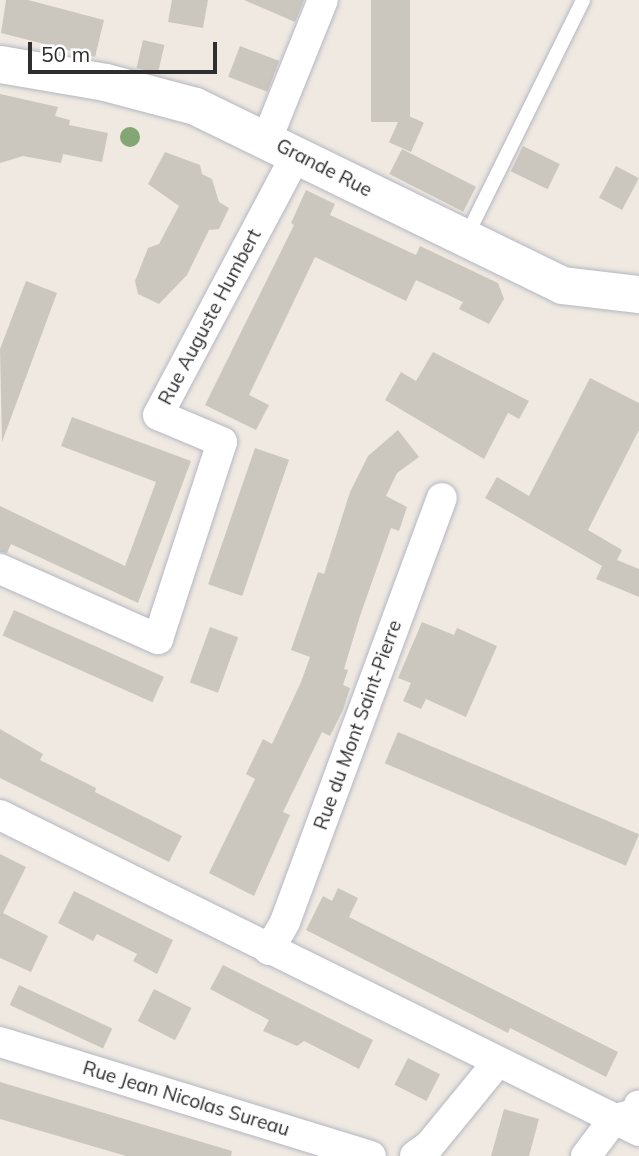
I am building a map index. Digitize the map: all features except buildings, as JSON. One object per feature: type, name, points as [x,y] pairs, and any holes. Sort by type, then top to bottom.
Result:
[{"type":"street","points":[[282,146],[323,0]]},
{"type":"street","name":"Grande Rue","points":[[0,64],[105,82],[195,106],[282,146],[562,285],[624,293]]},
{"type":"street","name":"Rue Auguste Humbert","points":[[0,569],[158,639],[222,442],[158,415],[282,146]]},
{"type":"street","points":[[624,293],[639,311]]},
{"type":"street","name":"Rue du Mont Saint-Pierre","points":[[269,950],[290,909],[442,498]]},
{"type":"street","points":[[0,815],[498,1063],[631,1119],[586,1156]]},
{"type":"street","name":"Rue Jean Nicolas Sureau","points":[[0,1042],[372,1156]]},
{"type":"street","points":[[415,1156],[429,1146],[498,1063]]},
{"type":"lane","points":[[466,238],[583,0]]}]
